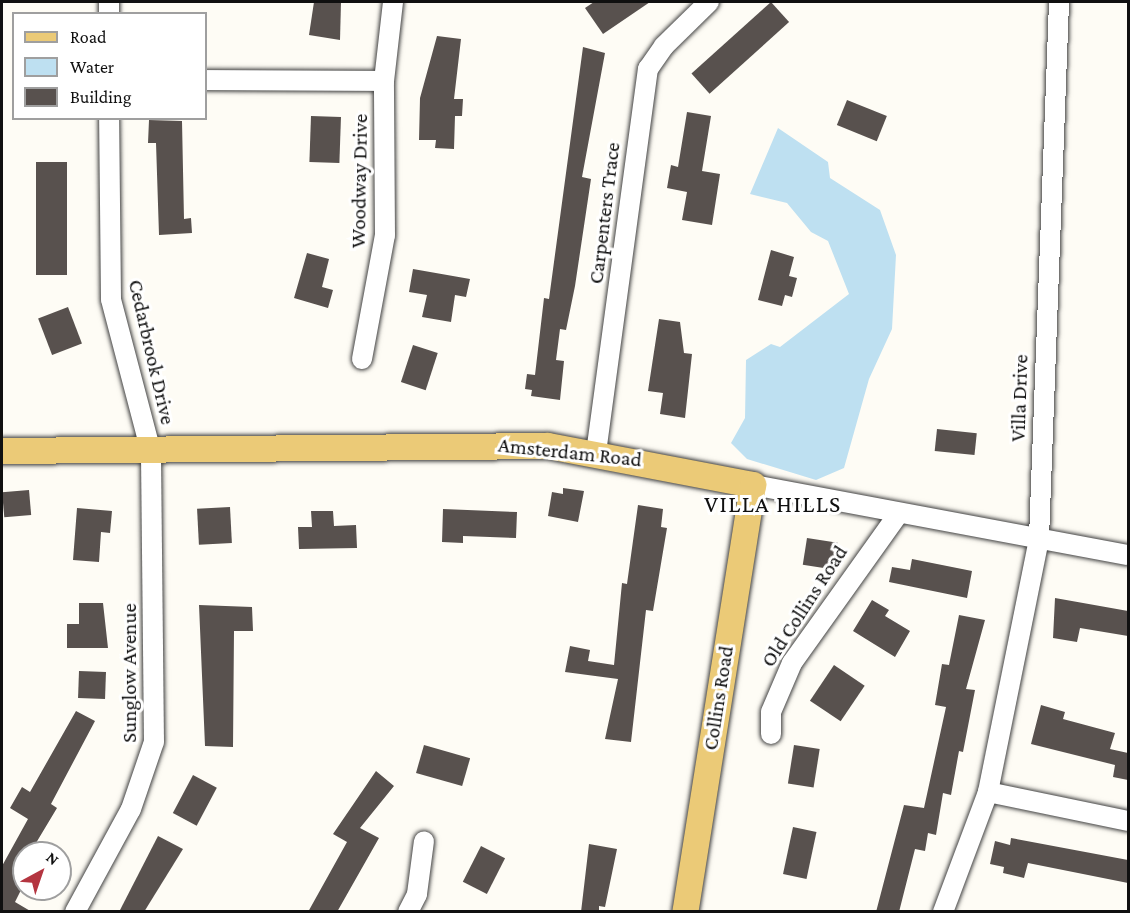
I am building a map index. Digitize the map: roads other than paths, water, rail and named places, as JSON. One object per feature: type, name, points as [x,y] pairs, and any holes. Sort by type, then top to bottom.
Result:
[{"type":"main road","name":"Amsterdam Road","points":[[2,451],[151,452],[480,443],[596,453],[753,485]]},
{"type":"main road","name":"Collins Road","points":[[685,912],[753,485]]},
{"type":"street","name":"Woodway Drive","points":[[362,359],[385,235],[384,81],[393,2]]},
{"type":"street","name":"Carpenters Trace","points":[[596,453],[648,69],[664,46],[709,2]]},
{"type":"street","name":"Villa Drive","points":[[943,912],[988,792],[1039,538],[1059,2]]},
{"type":"street","points":[[207,80],[384,81]]},
{"type":"street","name":"Cedarbrook Drive","points":[[109,120],[111,299],[151,452]]},
{"type":"street","name":"Sunglow Avenue","points":[[75,912],[152,760],[151,452]]},
{"type":"street","name":"Amsterdam Road","points":[[753,485],[1128,555]]},
{"type":"street","name":"Old Collins Road","points":[[771,734],[771,712],[792,663],[899,513]]},
{"type":"street","points":[[988,792],[1128,821]]},
{"type":"street","points":[[408,912],[417,894],[424,841]]},
{"type":"water","points":[[778,128],[828,162],[830,178],[880,210],[896,255],[892,329],[869,379],[844,468],[816,480],[747,459],[731,443],[745,418],[746,360],[771,344],[780,347],[849,294],[828,241],[811,232],[787,203],[750,194]]},
{"type":"district","name":"VILLA HILLS","points":[[773,504]]}]
